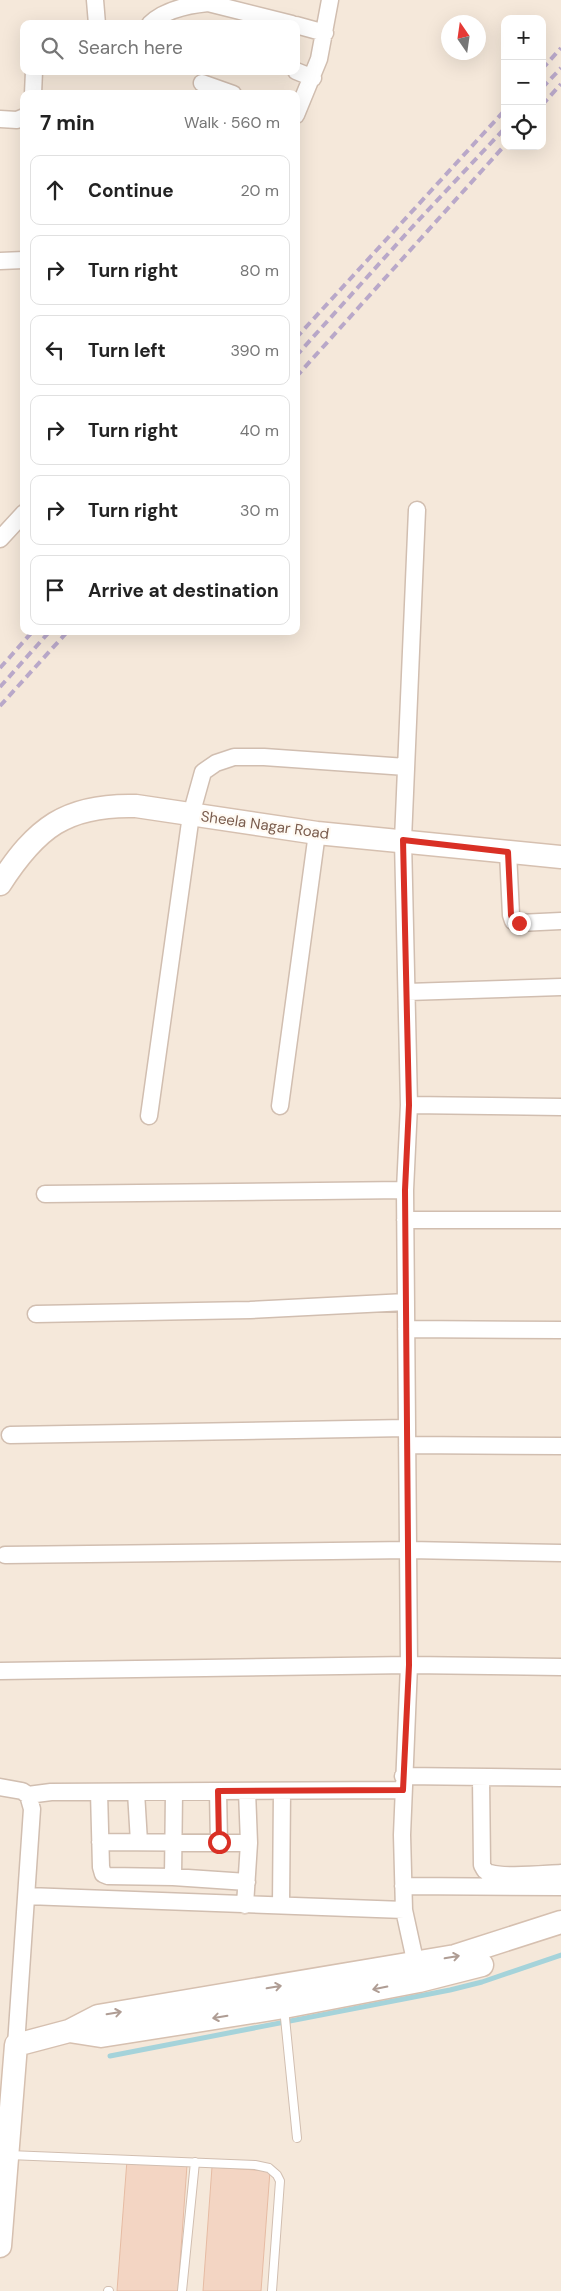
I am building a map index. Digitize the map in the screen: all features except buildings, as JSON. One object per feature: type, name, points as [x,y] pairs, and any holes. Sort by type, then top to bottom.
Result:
[{"type":"street","points":[[95,0],[96,20]]},
{"type":"street","points":[[300,107],[313,78],[325,33],[330,0]]},
{"type":"street","points":[[154,20],[170,11],[194,4],[208,3],[276,20]]},
{"type":"street","points":[[300,26],[325,33]]},
{"type":"street","points":[[300,73],[313,78]]},
{"type":"street","points":[[33,90],[34,75]]},
{"type":"street","points":[[202,83],[222,90]]},
{"type":"street","points":[[0,119],[20,119]]},
{"type":"street","points":[[0,261],[20,260]]},
{"type":"street","points":[[417,510],[403,840],[409,1105],[405,1190],[409,1665],[403,1783],[403,1886],[404,1910],[417,1972]]},
{"type":"street","points":[[0,539],[20,517]]},
{"type":"street","points":[[149,1116],[191,815],[203,772],[216,762],[234,758],[264,757],[406,767]]},
{"type":"street","name":"Sheela Nagar Road","points":[[0,884],[19,855],[46,828],[77,812],[120,805],[318,833],[561,857]]},
{"type":"street","points":[[280,1106],[318,833]]},
{"type":"street","points":[[508,852],[511,915],[513,921],[519,923],[561,921]]},
{"type":"street","points":[[406,992],[561,987]]},
{"type":"street","points":[[409,1105],[561,1107]]},
{"type":"street","points":[[45,1194],[405,1190]]},
{"type":"street","points":[[405,1220],[561,1220]]},
{"type":"street","points":[[36,1314],[250,1310],[406,1302]]},
{"type":"street","points":[[406,1329],[561,1330]]},
{"type":"street","points":[[10,1435],[406,1428]]},
{"type":"street","points":[[407,1445],[561,1446]]},
{"type":"street","points":[[5,1555],[408,1550],[561,1553]]},
{"type":"street","points":[[0,1671],[409,1665],[561,1667]]},
{"type":"street","points":[[481,1777],[482,1865],[484,1870],[488,1873],[500,1874],[561,1873]]},
{"type":"street","points":[[0,1787],[22,1791],[28,1795],[99,1792],[282,1791],[481,1777],[561,1778]]},
{"type":"street","points":[[218,1791],[219,1842]]},
{"type":"street","points":[[246,1905],[249,1843],[247,1791]]},
{"type":"street","points":[[281,1905],[282,1791]]},
{"type":"street","points":[[99,1792],[101,1867],[103,1874],[108,1876],[173,1877],[247,1882]]},
{"type":"street","points":[[136,1792],[139,1842]]},
{"type":"street","points":[[173,1877],[174,1792]]},
{"type":"street","points":[[0,2246],[16,2045],[19,1976],[27,1896],[32,1809],[28,1795]]},
{"type":"street","points":[[100,1842],[249,1843]]},
{"type":"street","points":[[403,1886],[561,1887]]},
{"type":"street","points":[[27,1896],[404,1910]]},
{"type":"street","points":[[69,2031],[101,2036],[285,2017],[561,1922]]},
{"type":"street","points":[[16,2045],[69,2031],[98,2016],[417,1972],[474,1968],[561,1937]]},
{"type":"lane","points":[[285,2017],[296,2138]]},
{"type":"lane","points":[[8,2155],[195,2162],[255,2165],[270,2168],[278,2175],[280,2182],[272,2291]]},
{"type":"lane","points":[[182,2291],[195,2162]]},
{"type":"shaded area","points":[[0,0],[561,0],[561,2291],[0,2291]]},
{"type":"waterway","points":[[110,2056],[450,1990],[482,1982],[561,1955]]},
{"type":"railway","points":[[546,65],[561,48]]},
{"type":"railway","points":[[546,84],[561,68]]},
{"type":"railway","points":[[546,101],[561,84]]},
{"type":"railway","points":[[300,334],[501,114]]},
{"type":"railway","points":[[300,352],[501,132]]},
{"type":"railway","points":[[300,373],[501,149]]},
{"type":"railway","points":[[0,668],[29,635]]},
{"type":"railway","points":[[0,687],[46,635]]},
{"type":"railway","points":[[0,706],[64,635]]},
{"type":"route","points":[[219,1842],[218,1791],[403,1790],[409,1665],[405,1190],[409,1105],[403,840],[508,852],[511,915],[513,921],[519,923]]}]
